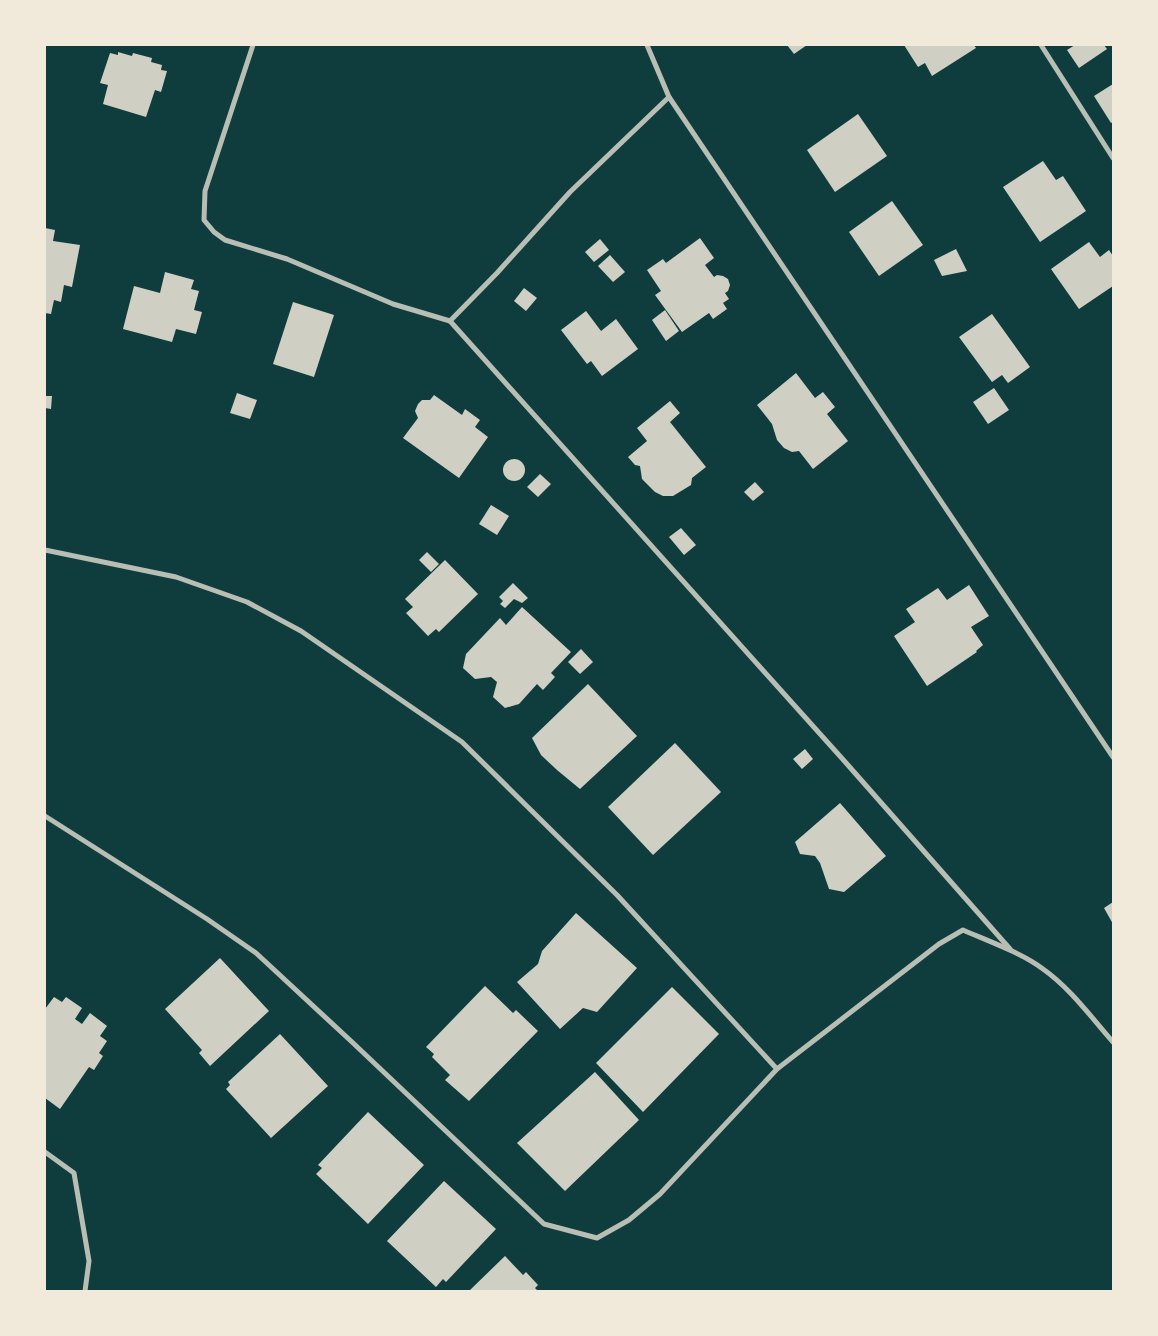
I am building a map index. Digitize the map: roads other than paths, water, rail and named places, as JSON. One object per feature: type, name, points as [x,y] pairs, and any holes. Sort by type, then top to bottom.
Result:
[{"type":"street","points":[[253,45],[205,191],[204,220],[214,232],[225,240],[287,259],[393,304],[450,321],[848,764],[1011,952]]},
{"type":"street","points":[[647,45],[669,97],[1113,757]]},
{"type":"street","points":[[1040,45],[1113,158]]},
{"type":"street","points":[[450,321],[497,273],[570,192],[669,97]]},
{"type":"street","points":[[45,550],[176,577],[247,602],[301,630],[462,742],[618,895],[777,1069]]},
{"type":"street","points":[[45,816],[207,919],[256,953],[346,1035],[544,1224],[597,1238],[629,1220],[660,1194],[777,1069],[939,944],[963,930],[1043,968],[1068,991],[1113,1042]]},
{"type":"street","points":[[45,1152],[74,1173],[89,1261],[85,1291]]}]
